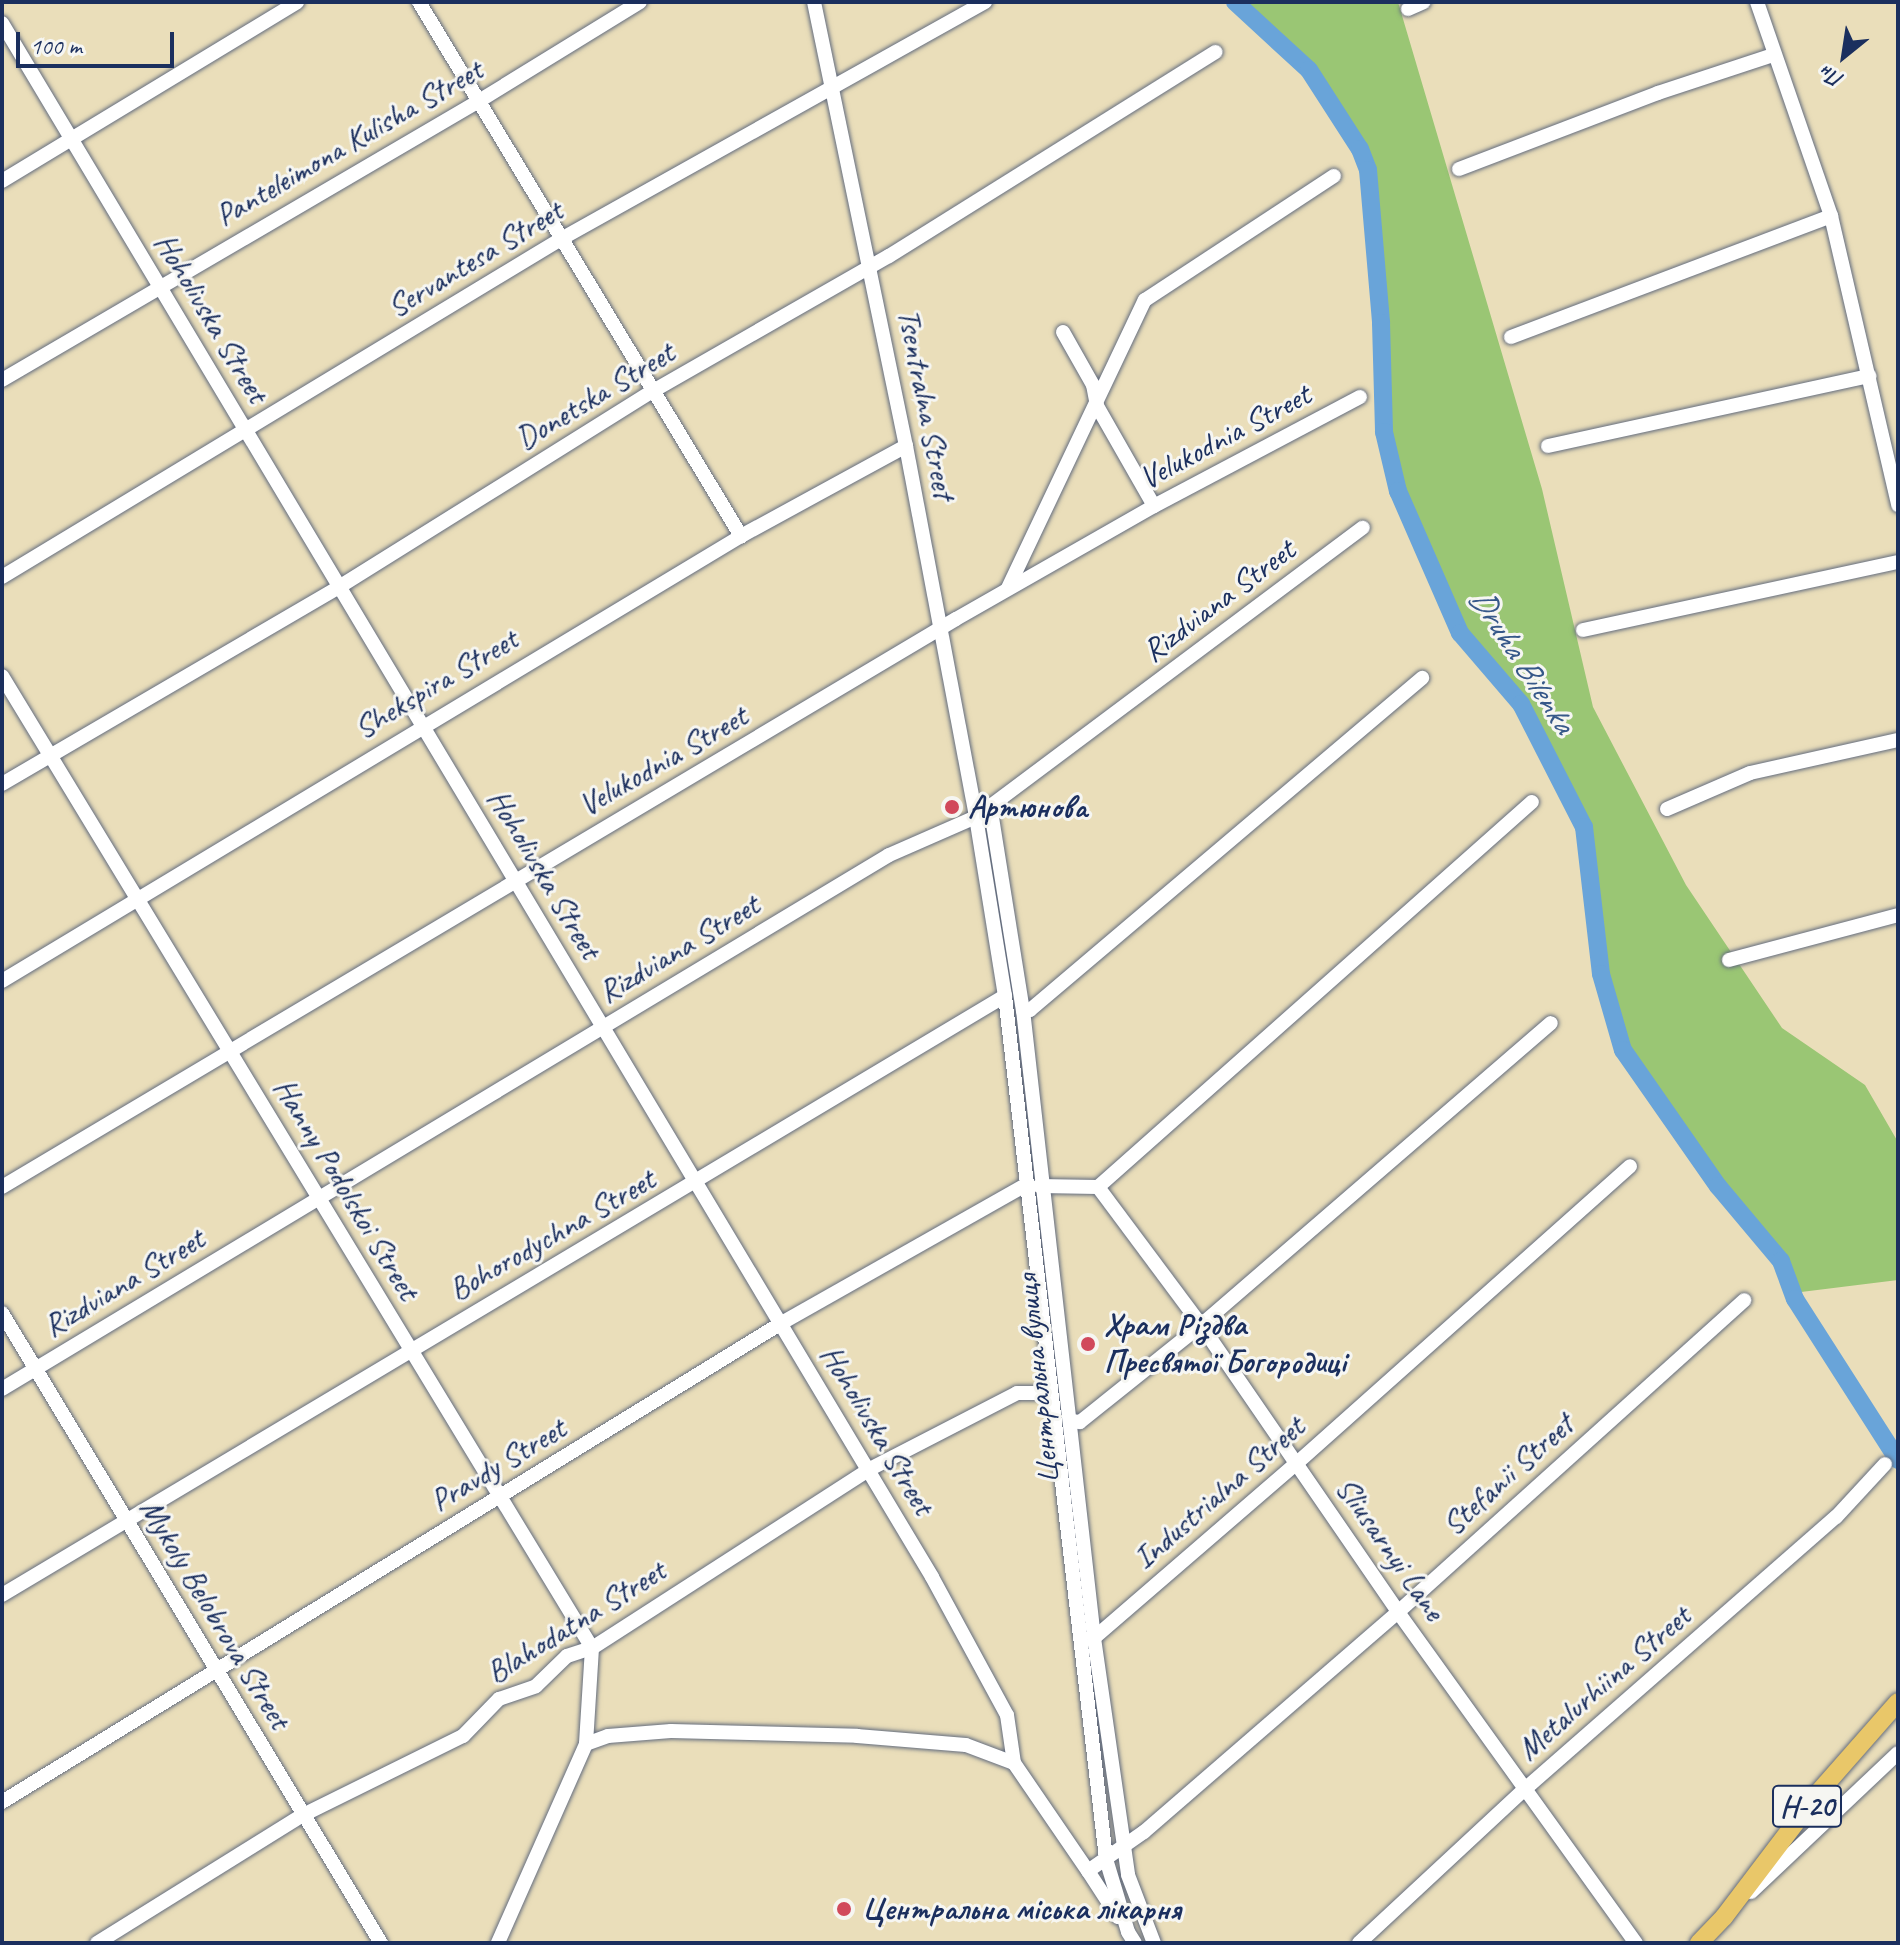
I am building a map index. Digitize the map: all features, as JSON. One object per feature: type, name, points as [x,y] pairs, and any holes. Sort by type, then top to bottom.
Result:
[{"type":"main road","name":"Н-20","points":[[1699,1943],[1724,1917],[1808,1805],[1898,1702]]},
{"type":"street","points":[[2,181],[297,2]]},
{"type":"street","points":[[419,2],[741,536]]},
{"type":"street","name":"Panteleimona Kulisha Street","points":[[2,380],[479,101],[640,2]]},
{"type":"street","name":"Tsentralna Street","points":[[814,2],[906,446],[976,817]]},
{"type":"street","name":"Servantesa Street","points":[[2,577],[561,239],[985,2]]},
{"type":"street","points":[[1408,9],[1424,2]]},
{"type":"street","points":[[1757,2],[1831,216],[1898,505]]},
{"type":"street","name":"Hoholivska Street","points":[[2,23],[932,1577],[1007,1715],[1014,1763]]},
{"type":"street","name":"Donetska Street","points":[[2,784],[339,587],[653,391],[870,266],[1216,52]]},
{"type":"street","points":[[1459,169],[1658,93],[1773,55]]},
{"type":"street","points":[[1008,588],[1145,300],[1334,176]]},
{"type":"street","points":[[1511,337],[1831,216]]},
{"type":"street","points":[[1063,332],[1093,385],[1097,406],[1154,506]]},
{"type":"street","points":[[1548,446],[1869,376]]},
{"type":"street","name":"Velukodnia Street","points":[[2,1187],[941,631],[1008,588],[1154,506],[1360,397]]},
{"type":"street","name":"Shekspira Street","points":[[2,981],[422,725],[741,536],[906,446]]},
{"type":"street","name":"Rizdviana Street","points":[[2,1389],[889,855],[976,817],[1363,528]]},
{"type":"street","points":[[1583,630],[1898,562]]},
{"type":"street","name":"Hanny Podolskoi Street","points":[[2,676],[592,1648]]},
{"type":"street","points":[[1023,1010],[1030,1010],[1422,678]]},
{"type":"street","points":[[1667,809],[1750,773],[1898,740]]},
{"type":"street","points":[[1027,1184],[1098,1187],[1532,802]]},
{"type":"street","name":"Центральна вулиця","points":[[990,805],[1023,1010],[1094,1638],[1128,1875],[1154,1943]]},
{"type":"street","name":"Центральна вулиця","points":[[976,817],[1005,996],[1106,1859]]},
{"type":"street","points":[[1729,960],[1898,915]]},
{"type":"street","name":"Bohorodychna Street","points":[[2,1595],[1005,996]]},
{"type":"street","points":[[1071,1421],[1080,1422],[1201,1325],[1551,1023]]},
{"type":"street","name":"Industrialna Street","points":[[1094,1638],[1297,1463],[1630,1166]]},
{"type":"street","name":"Pravdy Street","points":[[2,1802],[215,1668],[780,1324],[1027,1184]]},
{"type":"street","name":"Sliusarnyi Lane","points":[[1098,1187],[1201,1325],[1398,1612],[1636,1943]]},
{"type":"street","name":"Stefanii Street","points":[[1088,1871],[1124,1842],[1144,1832],[1398,1612],[1744,1300]]},
{"type":"street","name":"Mykoly Belobrova Street","points":[[2,1313],[381,1943]]},
{"type":"street","name":"Blahodatna Street","points":[[97,1943],[303,1815],[463,1736],[499,1699],[536,1686],[567,1656],[592,1648],[868,1470],[1017,1393],[1050,1393]]},
{"type":"street","name":"Metalurhiina Street","points":[[1359,1943],[1525,1789],[1836,1517],[1885,1464]]},
{"type":"street","points":[[498,1943],[586,1744],[592,1648]]},
{"type":"street","points":[[586,1744],[608,1736],[671,1731],[857,1736],[966,1745],[1014,1763],[1132,1937]]},
{"type":"street","points":[[1724,1917],[1898,1753]]},
{"type":"street","points":[[1106,1859],[1132,1937]]},
{"type":"green space","points":[[1235,2],[1398,2],[1542,489],[1593,707],[1686,885],[1782,1028],[1865,1085],[1898,1142],[1898,1280],[1793,1293],[1781,1261],[1718,1186],[1623,1050],[1601,974],[1584,827],[1521,704],[1460,633],[1398,491],[1384,432],[1381,323],[1368,170],[1360,149],[1309,70]]},
{"type":"waterway","name":"Druha Bilenka","points":[[1235,2],[1309,70],[1360,149],[1368,170],[1381,323],[1384,432],[1398,491],[1460,633],[1521,704],[1584,827],[1601,974],[1623,1050],[1718,1186],[1781,1261],[1795,1299],[1898,1460]]},
{"type":"place","name":"Артюнова","points":[[952,807]]},
{"type":"place","name":"Храм Різдва Пресвятої Богородиці","points":[[1088,1344]]},
{"type":"place","name":"Центральна міська лікарня","points":[[844,1909]]}]
